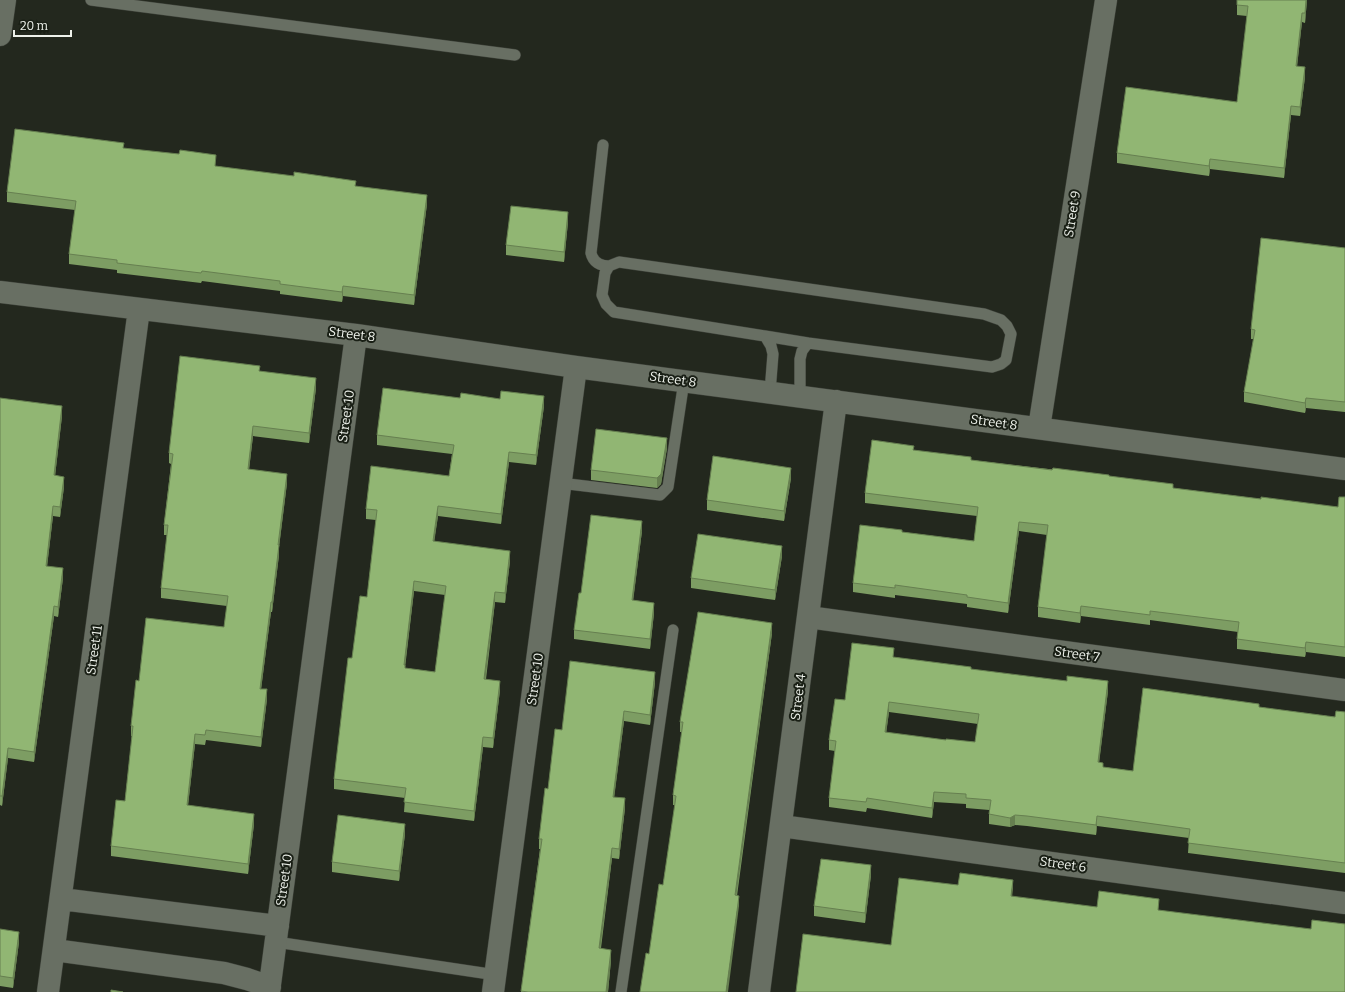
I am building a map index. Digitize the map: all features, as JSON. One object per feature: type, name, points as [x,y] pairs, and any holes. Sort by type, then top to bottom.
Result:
[{"type":"street","points":[[0,35],[5,0]]},
{"type":"street","name":"Street 9","points":[[1038,428],[1106,0]]},
{"type":"street","name":"Street 8","points":[[0,292],[356,334],[576,367],[1345,469]]},
{"type":"street","name":"Street 11","points":[[48,992],[140,309]]},
{"type":"street","name":"Street 10","points":[[54,950],[224,973],[247,979],[269,989],[356,334]]},
{"type":"street","name":"Street 10","points":[[494,984],[576,367]]},
{"type":"street","name":"Street 4","points":[[759,992],[836,401]]},
{"type":"street","name":"Street 7","points":[[808,617],[1345,690]]},
{"type":"street","name":"Street 6","points":[[781,826],[1345,903]]},
{"type":"street","points":[[61,899],[277,934]]},
{"type":"lane","points":[[91,0],[515,55]]},
{"type":"lane","points":[[603,145],[591,253],[592,257],[599,265],[609,266],[619,262],[984,314],[1001,320],[1008,326],[1011,334],[1006,360],[1001,364],[992,367],[808,343],[614,312],[606,304],[602,296],[604,273],[609,266]]},
{"type":"lane","points":[[765,336],[774,354],[770,392]]},
{"type":"lane","points":[[800,396],[800,359],[802,351],[808,343]]},
{"type":"lane","points":[[560,484],[660,495],[668,487],[684,381]]},
{"type":"lane","points":[[622,992],[673,630]]},
{"type":"lane","points":[[277,934],[494,984]]},
{"type":"building","points":[[1237,0],[1306,0],[1305,13],[1302,13],[1296,66],[1305,67],[1300,107],[1291,106],[1284,168],[1210,159],[1209,166],[1117,153],[1126,87],[1237,102],[1248,6],[1237,5]]},
{"type":"building","points":[[15,129],[124,143],[123,148],[179,154],[180,150],[216,155],[215,166],[294,176],[294,172],[356,181],[355,186],[427,195],[414,295],[343,286],[342,292],[280,284],[280,281],[202,271],[201,273],[117,263],[117,260],[69,254],[76,201],[7,192]]},
{"type":"building","points":[[511,206],[568,212],[564,252],[506,245]]},
{"type":"building","points":[[1261,238],[1345,248],[1345,402],[1306,398],[1305,403],[1244,392],[1255,330],[1251,329]]},
{"type":"building","points":[[180,356],[260,366],[259,371],[316,378],[309,433],[253,426],[248,469],[287,474],[260,689],[267,689],[261,737],[206,730],[205,735],[195,734],[187,805],[254,814],[248,864],[111,846],[116,800],[125,801],[136,680],[139,681],[146,618],[224,627],[228,596],[161,588],[168,525],[164,525],[173,454],[169,453]]},
{"type":"building","points":[[383,388],[460,398],[461,393],[500,399],[501,391],[544,396],[536,455],[509,452],[501,514],[438,506],[433,541],[510,551],[505,593],[495,592],[484,679],[500,681],[493,738],[483,737],[474,811],[404,802],[406,788],[334,779],[348,658],[352,658],[360,596],[367,597],[377,510],[366,509],[371,466],[449,476],[454,445],[377,435]],"holes":[[[414,581],[446,586],[435,672],[405,668],[404,665]]]},
{"type":"building","points":[[0,398],[62,406],[54,475],[64,477],[60,507],[53,506],[46,566],[63,568],[58,607],[54,606],[34,752],[8,748],[2,796],[0,796]]},
{"type":"building","points":[[596,429],[667,438],[661,474],[657,478],[591,470]]},
{"type":"building","points":[[872,440],[914,446],[913,450],[971,457],[971,460],[1109,475],[1173,484],[1173,488],[1261,499],[1261,497],[1338,507],[1339,497],[1345,497],[1345,647],[1306,642],[1305,648],[1237,639],[1239,622],[1150,611],[1150,615],[1081,606],[1080,613],[1038,607],[1048,525],[1019,522],[1008,603],[967,597],[967,595],[895,585],[895,588],[853,583],[860,525],[974,541],[978,507],[865,493]]},
{"type":"building","points":[[713,456],[791,468],[784,511],[707,500]]},
{"type":"building","points":[[591,515],[642,521],[632,600],[654,603],[650,639],[574,630],[579,593],[581,593]]},
{"type":"building","points":[[698,534],[782,546],[775,590],[691,578]]},
{"type":"building","points":[[698,612],[772,623],[735,895],[739,896],[726,992],[640,992],[646,953],[649,954],[659,884],[663,885],[676,796],[673,795],[683,722],[680,722]]},
{"type":"building","points":[[852,643],[894,648],[893,657],[971,667],[971,669],[1067,681],[1067,676],[1108,681],[1098,762],[1103,763],[1103,767],[1133,771],[1143,688],[1259,704],[1259,707],[1335,717],[1336,711],[1345,712],[1345,863],[1188,843],[1190,829],[1097,816],[1096,825],[1015,815],[1010,818],[989,814],[991,800],[966,798],[966,794],[934,792],[932,808],[867,798],[866,802],[829,798],[836,741],[829,740],[835,699],[845,700]],"holes":[[[889,702],[979,714],[975,742],[946,740],[885,732]]]},
{"type":"building","points":[[570,661],[655,672],[650,715],[624,711],[613,797],[625,798],[619,849],[612,848],[599,948],[611,950],[606,992],[528,992],[521,991],[542,839],[539,839],[545,788],[548,789],[555,729],[562,730]]},
{"type":"building","points":[[338,815],[405,824],[399,871],[332,862]]},
{"type":"building","points":[[821,859],[871,865],[865,913],[814,906]]},
{"type":"building","points":[[960,873],[1013,880],[1011,896],[1097,907],[1099,891],[1159,899],[1158,910],[1311,929],[1312,920],[1345,924],[1345,992],[796,992],[803,934],[891,945],[899,878],[958,885]]},
{"type":"building","points":[[0,929],[19,932],[13,978],[0,976]]},
{"type":"building","points":[[111,990],[123,992],[111,992]]}]
